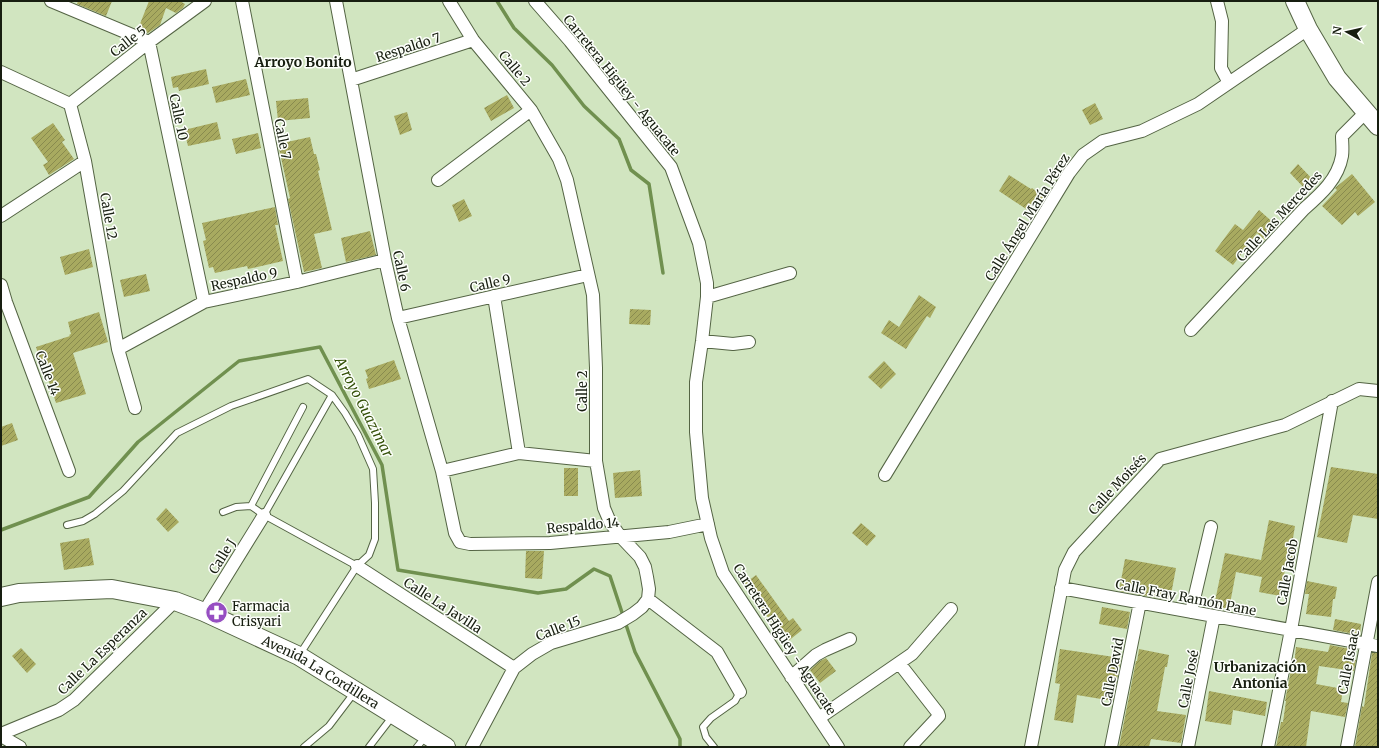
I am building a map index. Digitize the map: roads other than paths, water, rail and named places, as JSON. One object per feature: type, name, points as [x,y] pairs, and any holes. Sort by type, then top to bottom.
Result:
[{"type":"main road","points":[[1295,1],[1308,29],[1337,78],[1378,126]]},
{"type":"main road","name":"Avenida La Cordillera","points":[[1,597],[19,593],[112,590],[175,601],[204,612],[299,656],[394,715],[422,741],[446,747]]},
{"type":"street","points":[[51,1],[67,4],[149,42]]},
{"type":"street","name":"Calle 5","points":[[70,104],[149,42],[205,1]]},
{"type":"street","name":"Calle 7","points":[[242,1],[297,282]]},
{"type":"street","name":"Calle 6","points":[[336,1],[385,260],[398,318],[442,471],[455,533],[460,542]]},
{"type":"street","name":"Calle 2","points":[[449,1],[473,40],[531,110],[559,159],[567,180],[593,295],[596,353],[596,461],[604,508],[610,522],[620,536],[640,557],[649,589],[648,599]]},
{"type":"street","name":"Carretera Higüey - Aguacate","points":[[535,1],[570,41],[670,167],[699,244],[707,283],[707,297],[696,382],[696,432],[702,498],[708,524],[723,573],[838,747]]},
{"type":"street","points":[[1217,1],[1222,21],[1221,68],[1229,83]]},
{"type":"street","name":"Calle Ángel María Pérez","points":[[885,475],[1069,173],[1083,155],[1103,141],[1142,131],[1198,104],[1308,29]]},
{"type":"street","name":"Respaldo 7","points":[[351,80],[473,40]]},
{"type":"street","name":"Calle 10","points":[[149,42],[204,302]]},
{"type":"street","points":[[1,72],[70,104]]},
{"type":"street","name":"Calle 12","points":[[70,104],[85,161],[118,349],[135,408]]},
{"type":"street","points":[[438,180],[531,110]]},
{"type":"street","name":"Calle Las Mercedes","points":[[1192,330],[1304,208],[1323,192],[1334,176],[1342,156],[1342,136],[1366,112]]},
{"type":"street","points":[[1,216],[85,161]]},
{"type":"street","name":"Respaldo 9","points":[[118,349],[204,302],[297,282],[385,260]]},
{"type":"street","points":[[707,297],[790,272]]},
{"type":"street","name":"Calle 9","points":[[398,318],[588,274]]},
{"type":"street","name":"Calle 14","points":[[1,285],[4,303],[69,471]]},
{"type":"street","points":[[494,296],[519,453]]},
{"type":"street","points":[[702,341],[729,344],[749,342]]},
{"type":"street","name":"Calle Moisés","points":[[1031,747],[1060,588],[1065,570],[1074,552],[1160,459],[1285,425],[1359,389],[1378,391]]},
{"type":"street","name":"Calle Jacob","points":[[1268,747],[1291,630],[1332,401]]},
{"type":"street","points":[[442,471],[519,453],[596,461]]},
{"type":"street","name":"Calle J","points":[[204,612],[264,515]]},
{"type":"street","name":"Respaldo 14","points":[[460,542],[470,544],[550,543],[669,532],[708,524]]},
{"type":"street","points":[[1192,612],[1211,527]]},
{"type":"street","name":"Calle La Javilla","points":[[357,566],[514,668]]},
{"type":"street","name":"Calle Isaac","points":[[1347,747],[1372,644],[1378,582]]},
{"type":"street","name":"Calle Fray Ramón Pane","points":[[1060,588],[1372,644]]},
{"type":"street","points":[[648,599],[717,652],[740,692]]},
{"type":"street","name":"Calle 15","points":[[472,747],[514,668],[532,654],[551,643],[618,623],[642,607],[648,599]]},
{"type":"street","name":"Calle La Esperanza","points":[[1,735],[59,710],[74,700],[175,601]]},
{"type":"street","name":"Calle David","points":[[1111,747],[1140,602]]},
{"type":"street","points":[[819,718],[912,654],[951,609]]},
{"type":"street","name":"Calle José","points":[[1188,747],[1214,616]]},
{"type":"street","points":[[791,677],[816,655],[850,639]]},
{"type":"street","points":[[899,663],[939,716],[910,747]]},
{"type":"street","points":[[1,735],[20,747]]},
{"type":"lane","points":[[67,525],[83,521],[95,514],[122,491],[177,433],[231,406],[308,379],[332,395],[358,435],[373,469],[375,539],[369,555],[357,566],[299,656]]},
{"type":"lane","points":[[264,515],[332,395]]},
{"type":"lane","points":[[251,506],[303,407]]},
{"type":"lane","points":[[223,512],[236,507],[251,506],[264,515],[357,566]]},
{"type":"lane","points":[[304,747],[329,726],[356,691]]},
{"type":"lane","points":[[714,747],[706,736],[704,727],[711,718],[735,701],[740,692]]},
{"type":"lane","points":[[369,747],[394,715]]},
{"type":"waterway","points":[[497,1],[514,28],[552,65],[584,106],[619,139],[631,170],[649,184],[663,273]]},
{"type":"waterway","name":"Arroyo Guazimar","points":[[1,530],[89,497],[138,442],[239,361],[320,347],[382,465],[398,570],[538,593],[566,589],[594,569],[610,576],[635,652],[680,739],[680,747]]},
{"type":"place","name":"Farmacia Crisyari","points":[[216,613]]},
{"type":"district","name":"Arroyo Bonito","points":[[303,62]]},
{"type":"district","name":"Urbanización Antonia","points":[[1260,676]]}]
